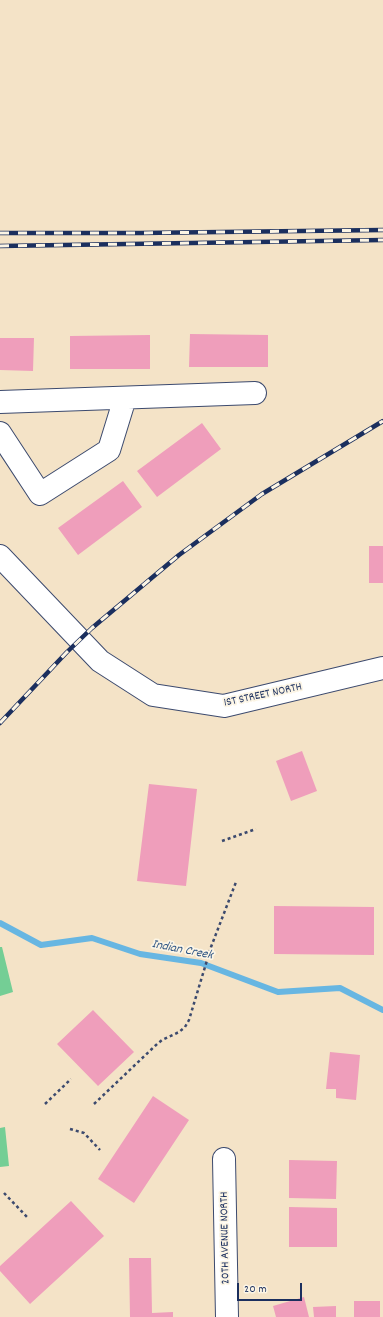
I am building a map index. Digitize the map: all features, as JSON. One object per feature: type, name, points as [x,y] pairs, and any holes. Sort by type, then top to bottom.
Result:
[{"type":"street","points":[[0,402],[255,393]]},
{"type":"street","points":[[0,434],[40,494],[108,450],[125,398]]},
{"type":"street","name":"1ST STREET NORTH","points":[[0,556],[100,660],[153,695],[224,706],[383,668]]},
{"type":"street","name":"20TH AVENUE NORTH","points":[[224,1159],[227,1317]]},
{"type":"path","points":[[222,841],[256,829]]},
{"type":"path","points":[[94,1104],[156,1045],[185,1027],[189,1020],[209,952],[236,882]]},
{"type":"path","points":[[45,1104],[70,1079]]},
{"type":"path","points":[[70,1129],[84,1133],[100,1150]]},
{"type":"path","points":[[4,1193],[28,1218]]},
{"type":"green space","points":[[0,947],[2,947],[13,992],[0,996]]},
{"type":"green space","points":[[5,1127],[9,1166],[0,1167],[0,1128]]},
{"type":"building","points":[[190,334],[268,335],[268,367],[189,367]]},
{"type":"building","points":[[150,335],[150,369],[70,369],[70,336]]},
{"type":"building","points":[[0,338],[34,338],[33,371],[0,370]]},
{"type":"building","points":[[202,423],[221,449],[157,497],[137,471]]},
{"type":"building","points":[[123,481],[142,507],[78,555],[58,528]]},
{"type":"building","points":[[369,546],[383,546],[383,583],[369,583]]},
{"type":"building","points":[[302,751],[317,791],[291,801],[276,761]]},
{"type":"building","points":[[149,784],[197,789],[186,886],[137,881]]},
{"type":"building","points":[[274,906],[374,907],[374,955],[274,954]]},
{"type":"building","points":[[93,1010],[134,1052],[98,1086],[57,1044]]},
{"type":"building","points":[[330,1052],[360,1055],[356,1100],[336,1098],[336,1089],[326,1089]]},
{"type":"building","points":[[153,1096],[189,1120],[134,1203],[98,1179]]},
{"type":"building","points":[[289,1160],[337,1161],[336,1199],[289,1198]]},
{"type":"building","points":[[71,1201],[104,1236],[30,1304],[0,1271],[0,1266]]},
{"type":"building","points":[[289,1207],[337,1208],[337,1247],[289,1247]]},
{"type":"building","points":[[129,1258],[151,1258],[152,1313],[173,1312],[173,1317],[130,1317]]},
{"type":"building","points":[[304,1297],[309,1317],[276,1317],[273,1306]]},
{"type":"building","points":[[354,1301],[380,1301],[380,1317],[354,1317]]},
{"type":"building","points":[[336,1306],[336,1317],[314,1317],[313,1307]]},
{"type":"waterway","name":"Indian Creek","points":[[0,923],[41,945],[92,938],[140,954],[201,963],[278,992],[340,988],[383,1010]]},
{"type":"railway","points":[[0,233],[383,230]]},
{"type":"railway","points":[[0,246],[383,240]]},
{"type":"railway","points":[[0,723],[67,652],[92,628],[179,555],[262,494],[383,421]]}]
